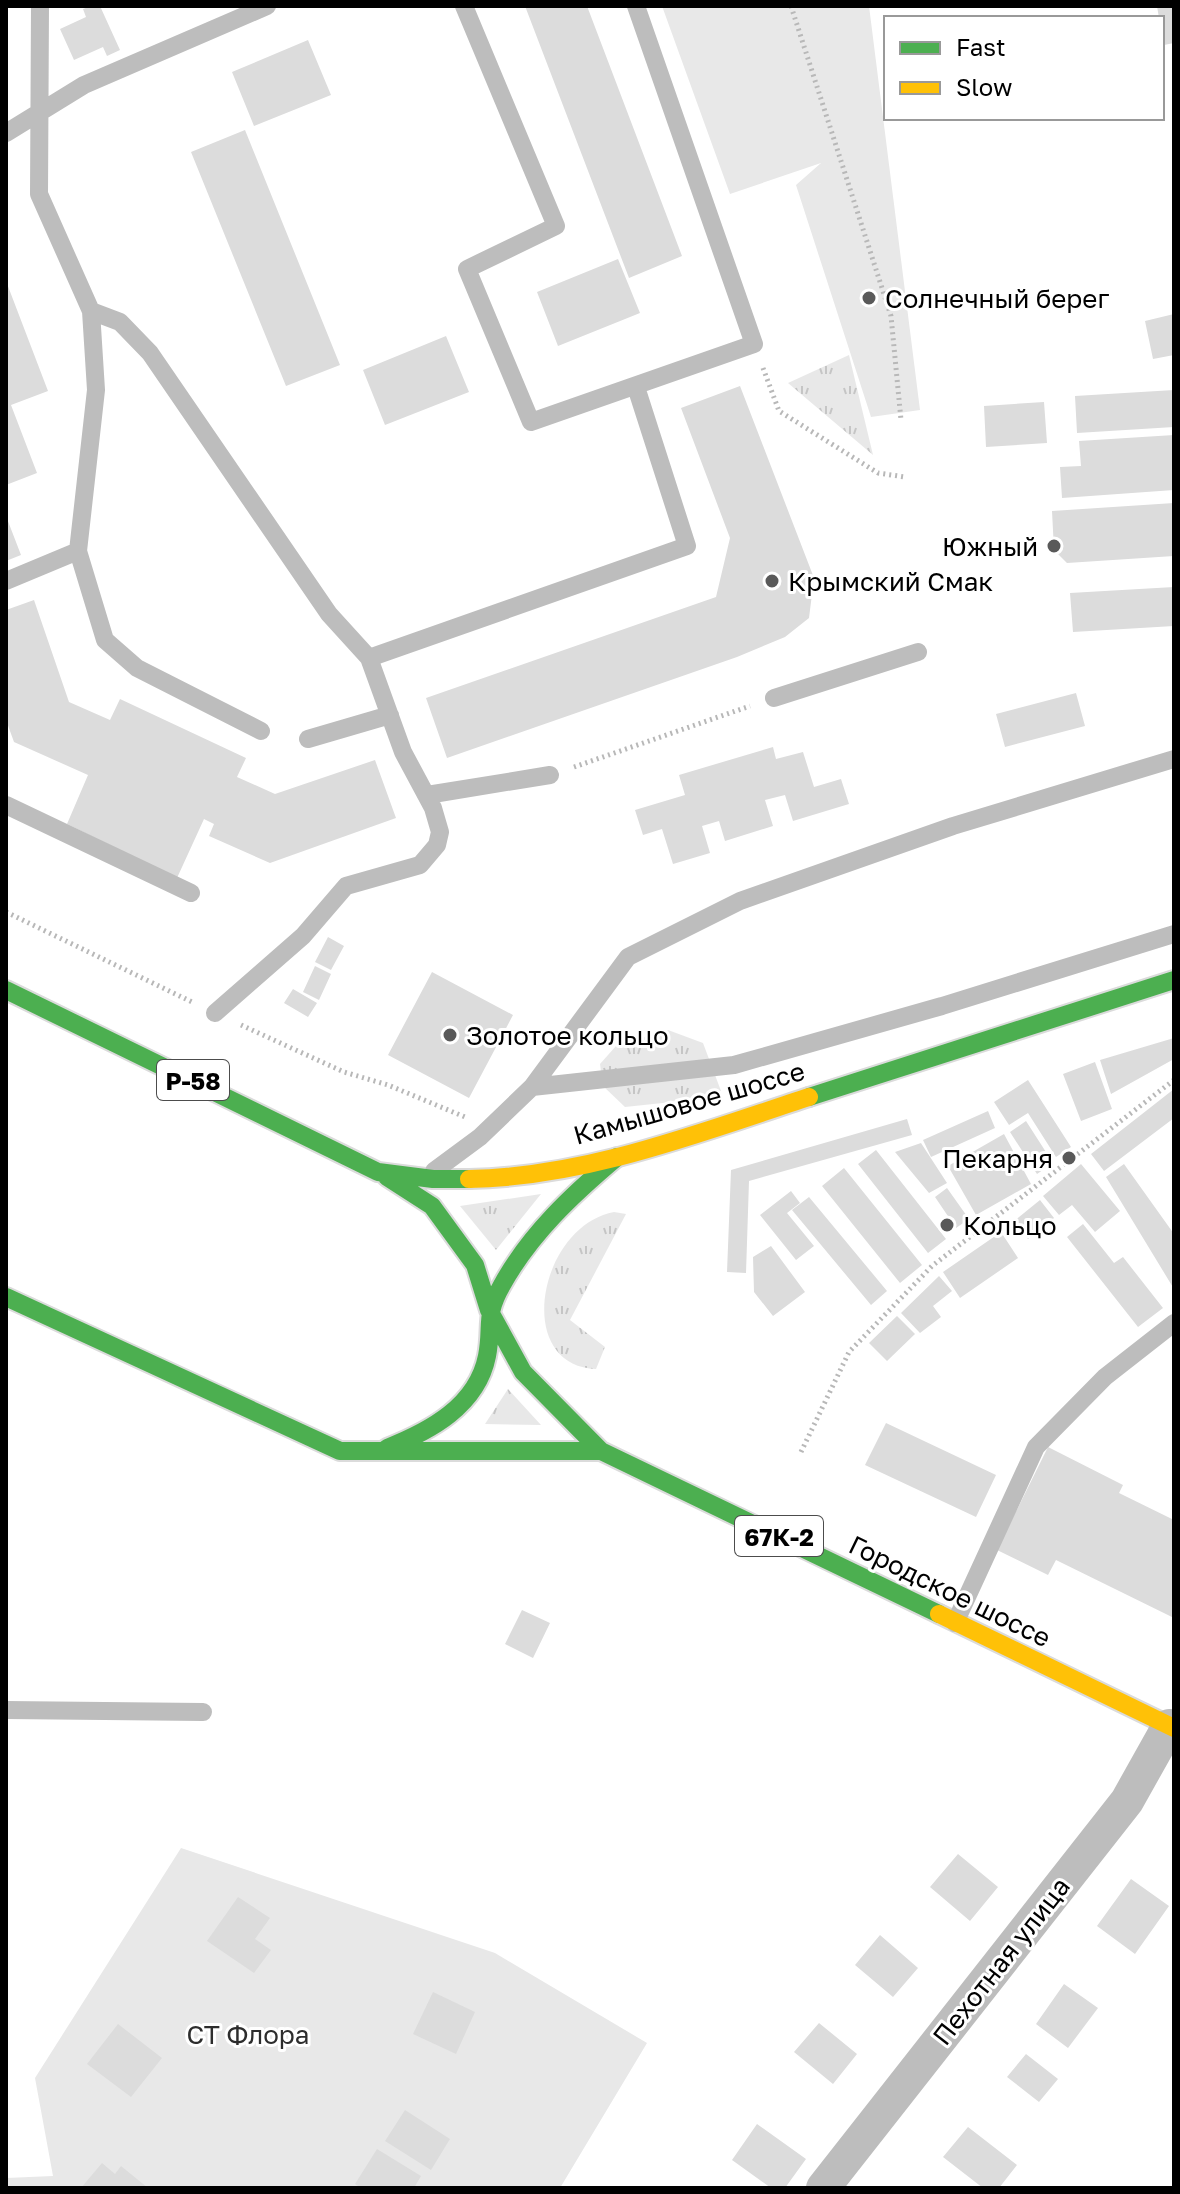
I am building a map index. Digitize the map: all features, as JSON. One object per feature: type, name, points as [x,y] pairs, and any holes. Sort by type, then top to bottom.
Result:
[{"type":"main road","name":"Камышовое шоссе","points":[[6,990],[378,1172],[420,1181],[484,1179],[617,1157],[1174,980]]},
{"type":"main road","points":[[371,1454],[412,1439],[444,1421],[470,1394],[487,1357],[489,1310],[511,1269],[580,1187],[617,1157]]},
{"type":"main road","name":"Городское шоссе","points":[[378,1172],[432,1206],[475,1265],[489,1310],[523,1372],[601,1451],[1172,1726]]},
{"type":"main road","points":[[6,1297],[340,1451],[371,1454],[601,1451]]},
{"type":"street","name":"Пехотная улица","points":[[823,2188],[1127,1801],[1172,1726]]},
{"type":"lane","points":[[40,6],[37,116],[39,194],[91,311],[96,390],[78,551],[105,640],[137,668],[261,731]]},
{"type":"lane","points":[[6,133],[84,85],[267,6]]},
{"type":"lane","points":[[464,6],[556,226],[467,269],[531,422],[754,344],[636,6]]},
{"type":"lane","points":[[91,311],[120,322],[150,353],[329,614],[369,658],[403,752],[439,819],[440,832],[431,856],[408,870],[346,886],[303,936],[215,1013]]},
{"type":"lane","points":[[369,658],[687,546],[636,387]]},
{"type":"lane","points":[[6,581],[78,551]]},
{"type":"lane","points":[[774,698],[918,652]]},
{"type":"lane","points":[[308,739],[390,715]]},
{"type":"lane","points":[[420,1181],[480,1137],[532,1087],[628,957],[740,901],[953,826],[1174,759]]},
{"type":"lane","points":[[427,795],[550,775]]},
{"type":"lane","points":[[6,805],[191,893]]},
{"type":"lane","points":[[532,1087],[734,1065],[1174,934]]},
{"type":"lane","points":[[955,1623],[1036,1447],[1105,1377],[1174,1323]]},
{"type":"lane","points":[[6,1710],[203,1712]]},
{"type":"path","points":[[791,6],[891,316],[901,420]]},
{"type":"path","points":[[754,344],[779,411],[878,473],[905,477]]},
{"type":"path","points":[[550,775],[774,698]]},
{"type":"path","points":[[6,912],[344,1072],[388,1085],[467,1118],[472,1112]]},
{"type":"path","points":[[801,1452],[849,1352],[932,1266],[1174,1080]]},
{"type":"green space","name":"Солнечный берег","points":[[662,6],[869,6],[920,410],[871,417],[796,185],[821,163],[730,194]]},
{"type":"green space","points":[[849,355],[873,455],[788,383]]},
{"type":"green space","points":[[668,1030],[703,1043],[721,1091],[672,1102],[625,1107],[603,1086],[600,1064],[616,1046]]},
{"type":"green space","points":[[541,1194],[496,1250],[460,1206]]},
{"type":"green space","points":[[614,1212],[626,1214],[570,1320],[605,1347],[596,1369],[570,1362],[553,1345],[545,1321],[545,1294],[553,1267],[568,1242],[588,1223]]},
{"type":"green space","points":[[508,1389],[541,1425],[485,1424]]},
{"type":"green space","name":"СТ Флора","points":[[181,1848],[495,1953],[647,2043],[560,2188],[6,2188],[6,2178],[53,2176],[35,2078]]},
{"type":"building","points":[[100,6],[120,50],[107,56],[103,47],[74,60],[60,29],[86,17],[83,9]]},
{"type":"building","points":[[525,6],[587,6],[682,256],[629,278]]},
{"type":"building","points":[[1157,6],[1174,6],[1174,43],[1164,45],[1164,16],[1159,16]]},
{"type":"building","points":[[308,40],[331,95],[254,126],[232,72]]},
{"type":"building","points":[[245,130],[340,365],[286,386],[191,152]]},
{"type":"building","points":[[618,259],[640,313],[558,346],[537,292]]},
{"type":"building","points":[[6,281],[48,391],[11,405],[37,473],[6,485]]},
{"type":"building","points":[[1174,314],[1174,355],[1153,359],[1145,321]]},
{"type":"building","points":[[446,336],[469,392],[385,425],[363,370]]},
{"type":"building","points":[[740,386],[814,578],[809,618],[785,637],[737,657],[447,758],[426,698],[716,597],[730,538],[681,408]]},
{"type":"building","points":[[1174,390],[1174,427],[1077,433],[1075,396]]},
{"type":"building","points":[[1044,402],[1047,443],[986,447],[984,406]]},
{"type":"building","points":[[1174,435],[1174,490],[1062,498],[1060,467],[1081,466],[1079,441]]},
{"type":"building","points":[[1174,503],[1174,556],[1067,563],[1054,550],[1052,511]]},
{"type":"building","points":[[6,516],[21,555],[6,561]]},
{"type":"building","points":[[1174,587],[1174,626],[1073,632],[1070,593]]},
{"type":"building","points":[[34,600],[69,702],[110,720],[120,699],[246,758],[237,777],[275,794],[375,760],[396,818],[270,863],[209,836],[214,824],[204,819],[177,878],[67,824],[88,775],[14,742],[6,720],[6,610]]},
{"type":"building","points":[[1076,693],[1085,726],[1005,747],[996,714]]},
{"type":"building","points":[[773,747],[776,759],[803,752],[814,787],[841,779],[849,804],[793,821],[785,795],[765,800],[773,826],[725,841],[719,821],[702,826],[710,853],[673,864],[662,829],[643,835],[635,810],[685,795],[679,775]]},
{"type":"building","points":[[328,937],[344,946],[331,970],[315,962]]},
{"type":"building","points":[[315,966],[331,974],[319,1000],[303,992]]},
{"type":"building","name":"Золотое кольцо","points":[[432,972],[513,1015],[469,1098],[388,1055]]},
{"type":"building","points":[[293,989],[317,1003],[308,1017],[284,1003]]},
{"type":"building","points":[[1174,1038],[1174,1059],[1111,1094],[1100,1060]]},
{"type":"building","points":[[1095,1062],[1112,1109],[1081,1121],[1063,1074]]},
{"type":"building","points":[[1028,1080],[1071,1147],[1056,1157],[1028,1113],[1009,1125],[994,1102]]},
{"type":"building","points":[[1174,1089],[1174,1118],[1104,1171],[1091,1154]]},
{"type":"building","points":[[988,1111],[995,1128],[931,1157],[923,1140]]},
{"type":"building","points":[[907,1119],[912,1135],[749,1181],[746,1273],[727,1272],[731,1170]]},
{"type":"building","points":[[1026,1121],[1053,1163],[1037,1174],[1010,1132]]},
{"type":"building","points":[[1004,1134],[1031,1184],[976,1215],[948,1166]]},
{"type":"building","points":[[921,1143],[947,1183],[929,1193],[895,1152]]},
{"type":"building","points":[[876,1150],[946,1239],[928,1253],[858,1164]]},
{"type":"building","points":[[1081,1164],[1120,1211],[1095,1232],[1072,1205],[1059,1215],[1043,1196]]},
{"type":"building","points":[[1124,1164],[1174,1234],[1174,1289],[1106,1177]]},
{"type":"building","points":[[844,1168],[922,1265],[900,1283],[822,1186]]},
{"type":"building","points":[[947,1188],[969,1219],[956,1228],[935,1197]]},
{"type":"building","points":[[791,1191],[800,1203],[787,1213],[814,1246],[796,1260],[760,1215]]},
{"type":"building","points":[[809,1197],[887,1291],[871,1305],[792,1210]]},
{"type":"building","points":[[1040,1200],[1054,1218],[1028,1239],[1013,1222]]},
{"type":"building","points":[[1083,1224],[1114,1263],[1123,1257],[1163,1308],[1138,1327],[1067,1237]]},
{"type":"building","points":[[1001,1232],[1018,1258],[960,1298],[943,1272]]},
{"type":"building","points":[[771,1246],[805,1292],[773,1316],[754,1292],[753,1257]]},
{"type":"building","points":[[939,1276],[952,1291],[933,1306],[941,1317],[920,1333],[901,1313]]},
{"type":"building","points":[[897,1316],[915,1334],[887,1361],[869,1343]]},
{"type":"building","points":[[886,1423],[996,1475],[976,1517],[865,1465]]},
{"type":"building","points":[[1048,1447],[1123,1485],[1119,1493],[1174,1520],[1174,1618],[1056,1560],[1048,1575],[997,1550]]},
{"type":"building","points":[[522,1610],[550,1623],[533,1658],[505,1644]]},
{"type":"building","points":[[958,1854],[998,1887],[970,1921],[930,1887]]},
{"type":"building","points":[[1131,1879],[1169,1906],[1135,1954],[1097,1926]]},
{"type":"building","points":[[238,1897],[270,1918],[255,1939],[271,1950],[254,1973],[207,1941]]},
{"type":"building","points":[[880,1935],[918,1968],[893,1997],[855,1965]]},
{"type":"building","points":[[1064,1984],[1098,2008],[1068,2048],[1036,2024]]},
{"type":"building","points":[[433,1992],[475,2012],[456,2054],[413,2034]]},
{"type":"building","points":[[819,2023],[857,2054],[833,2084],[794,2052]]},
{"type":"building","points":[[118,2024],[162,2058],[131,2097],[87,2064]]},
{"type":"building","points":[[1026,2054],[1058,2079],[1039,2102],[1007,2077]]},
{"type":"building","points":[[405,2110],[450,2139],[431,2170],[385,2141]]},
{"type":"building","points":[[757,2124],[806,2159],[785,2188],[771,2188],[732,2160]]},
{"type":"building","points":[[968,2127],[1017,2165],[999,2188],[983,2188],[943,2157]]},
{"type":"building","points":[[377,2149],[421,2176],[414,2188],[361,2188],[355,2184]]},
{"type":"building","points":[[102,2163],[115,2174],[121,2166],[148,2188],[81,2188]]},
{"type":"traffic: fast","points":[[809,1097],[1174,980]]},
{"type":"traffic: fast","points":[[6,990],[378,1172],[433,1179],[469,1179]]},
{"type":"traffic: fast","points":[[387,1448],[435,1425],[462,1403],[482,1374],[489,1346],[493,1305],[513,1266],[554,1216],[617,1157]]},
{"type":"traffic: fast","points":[[387,1177],[432,1206],[475,1265],[489,1310],[523,1372],[601,1451],[939,1614]]},
{"type":"traffic: fast","points":[[6,1297],[340,1451],[601,1451]]},
{"type":"traffic: slow","points":[[469,1179],[513,1176],[599,1162],[809,1097]]},
{"type":"traffic: slow","points":[[939,1614],[1174,1728]]},
{"type":"place","name":"Солнечный берег","points":[[869,298]]},
{"type":"place","name":"Южный","points":[[1054,546]]},
{"type":"place","name":"Крымский Смак","points":[[772,581]]},
{"type":"place","name":"Золотое кольцо","points":[[450,1035]]},
{"type":"place","name":"Пекарня","points":[[1069,1158]]},
{"type":"place","name":"Кольцо","points":[[947,1225]]}]
